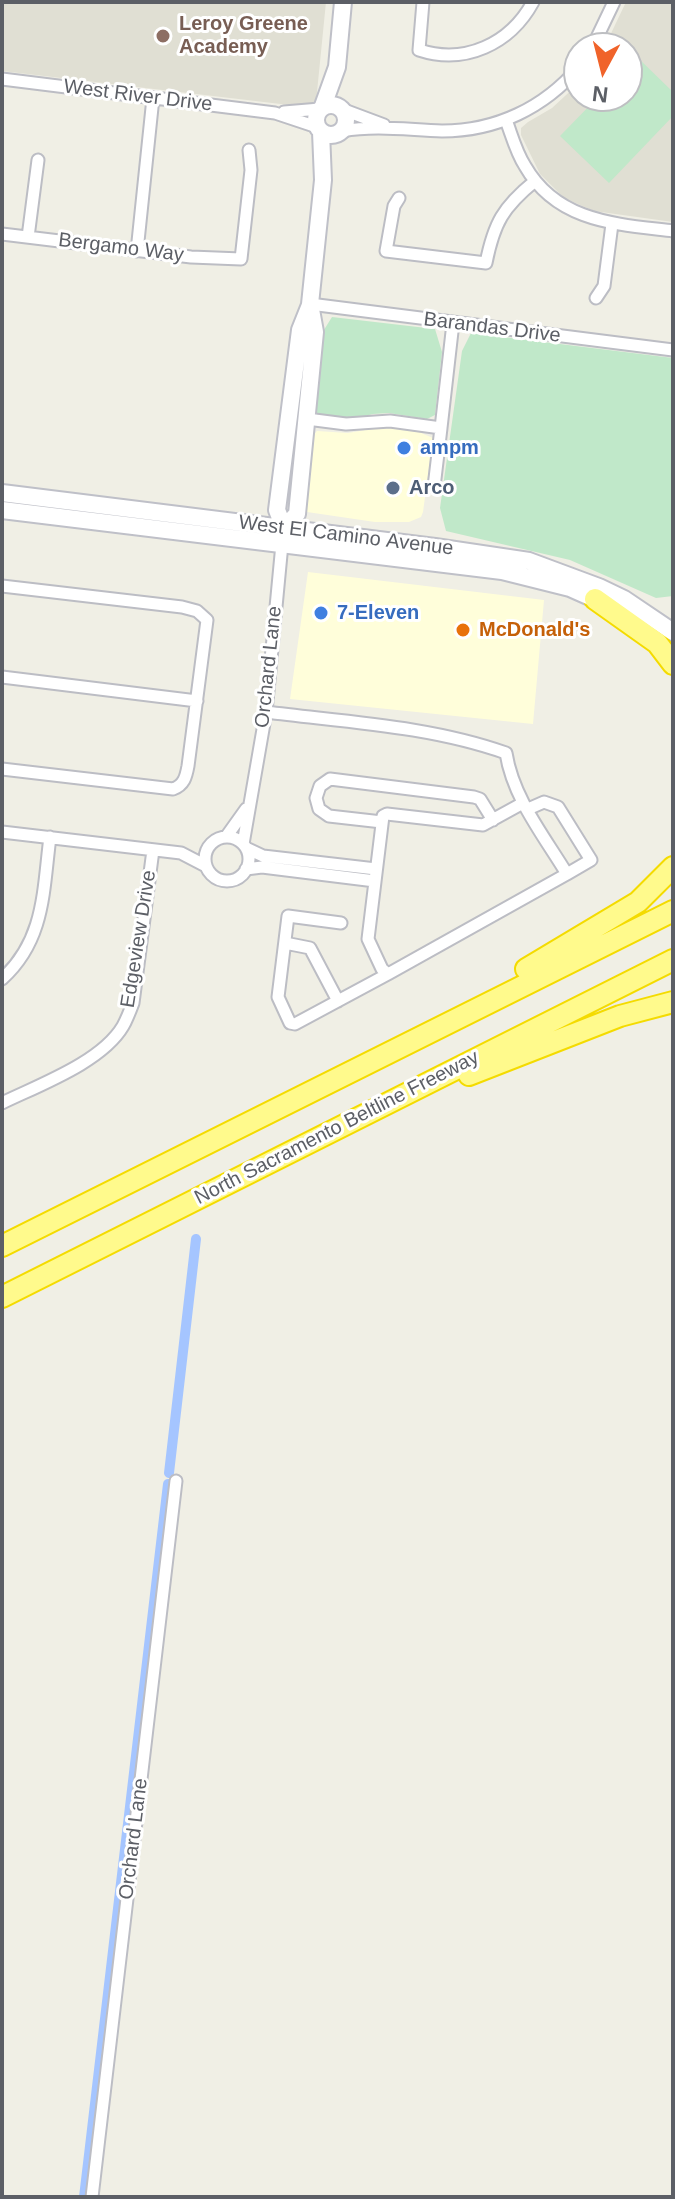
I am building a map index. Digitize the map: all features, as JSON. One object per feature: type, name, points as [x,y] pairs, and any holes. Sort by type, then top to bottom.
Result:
[{"type":"highway","points":[[595,599],[657,643],[673,664]]},
{"type":"highway","points":[[370,1061],[626,911],[654,889],[673,867]]},
{"type":"highway","points":[[2,1246],[673,911]]},
{"type":"highway","name":"North Sacramento Beltline Freeway","points":[[2,1297],[673,960]]},
{"type":"highway","points":[[357,1119],[620,1016],[673,1002]]},
{"type":"main road","points":[[337,67],[316,118],[319,130],[330,135],[341,132],[346,124],[337,67],[343,2]]},
{"type":"main road","points":[[321,108],[333,104],[343,109]]},
{"type":"main road","name":"Orchard Lane","points":[[283,536],[277,510],[300,330],[310,304],[323,180],[319,130]]},
{"type":"main road","name":"Orchard Lane","points":[[323,180],[341,132]]},
{"type":"main road","name":"Orchard Lane","points":[[283,536],[297,514],[315,332],[310,304]]},
{"type":"main road","name":"West El Camino Avenue","points":[[2,493],[538,578],[595,599],[673,642]]},
{"type":"main road","name":"West El Camino Avenue","points":[[2,510],[479,553],[529,561],[624,599],[673,632]]},
{"type":"street","points":[[423,2],[419,50],[447,56],[475,52],[504,37],[533,2]]},
{"type":"street","points":[[600,32],[614,2]]},
{"type":"street","name":"West River Drive","points":[[2,79],[275,113],[321,108]]},
{"type":"street","points":[[341,132],[388,127],[460,130],[506,120],[540,102],[563,84]]},
{"type":"street","points":[[137,251],[153,98]]},
{"type":"street","points":[[343,109],[388,127]]},
{"type":"street","name":"West River Drive","points":[[275,113],[319,130]]},
{"type":"street","points":[[506,120],[519,156],[535,181],[552,198],[574,212],[612,224],[673,231]]},
{"type":"street","name":"Bergamo Way","points":[[2,234],[191,257],[241,259],[251,170],[249,150]]},
{"type":"street","points":[[28,237],[38,160]]},
{"type":"street","points":[[399,198],[394,206],[386,251],[486,263],[498,221],[516,197],[535,181]]},
{"type":"street","points":[[596,298],[604,286],[612,224]]},
{"type":"street","name":"Barandas Drive","points":[[310,304],[673,350]]},
{"type":"street","points":[[434,487],[453,323]]},
{"type":"street","points":[[307,419],[346,424],[390,421],[441,428]]},
{"type":"street","name":"Orchard Lane","points":[[244,846],[266,712],[283,536]]},
{"type":"street","points":[[2,586],[197,611],[207,620],[188,766],[185,780],[179,787],[173,789],[2,769]]},
{"type":"street","points":[[2,677],[197,701]]},
{"type":"street","points":[[266,712],[390,727],[474,742],[506,753],[511,777],[567,874]]},
{"type":"street","points":[[382,822],[329,816],[319,809],[316,798],[320,786],[330,779],[474,797],[480,799],[493,820]]},
{"type":"street","points":[[341,923],[288,916],[278,997],[290,1023],[295,1024],[388,974],[591,860],[558,807],[544,802],[526,806],[483,825],[387,814],[382,822],[368,939],[382,969],[388,974]]},
{"type":"street","name":"Orchard Lane","points":[[226,837],[249,805]]},
{"type":"street","points":[[2,832],[181,853],[209,846]]},
{"type":"street","points":[[2,979],[19,963],[39,922],[50,837]]},
{"type":"street","points":[[244,846],[248,855],[246,869],[236,879],[222,880],[209,873],[206,852],[214,841],[226,837],[244,846],[263,856],[376,875]]},
{"type":"street","name":"Edgeview Drive","points":[[2,1103],[103,1049],[123,1026],[133,1003],[153,850]]},
{"type":"street","points":[[181,853],[206,866]]},
{"type":"street","points":[[246,869],[262,867],[376,875]]},
{"type":"street","points":[[285,943],[310,948],[338,1001]]},
{"type":"street","name":"Orchard Lane","points":[[92,2197],[176,1481]]},
{"type":"shaded area","name":"Leroy Greene Academy","points":[[2,2],[326,2],[316,102],[306,107],[2,71]]},
{"type":"shaded area","points":[[626,2],[673,2],[673,222],[594,211],[564,198],[540,174],[521,135],[521,128],[563,98],[563,112],[643,112],[643,32],[612,32]]},
{"type":"shaded area","points":[[643,63],[673,92],[673,116],[609,183],[560,136],[583,112],[643,112]]},
{"type":"shaded area","points":[[332,317],[435,329],[442,352],[435,415],[427,419],[389,413],[349,420],[316,414],[322,333]]},
{"type":"shaded area","points":[[471,333],[673,358],[673,596],[656,598],[570,560],[446,531],[440,508],[462,351]]},
{"type":"shaded area","points":[[377,428],[414,430],[433,438],[421,517],[409,522],[375,522],[307,512],[303,483],[310,439],[317,431],[348,433]]},
{"type":"shaded area","points":[[308,572],[544,600],[533,724],[290,699]]},
{"type":"waterway","points":[[169,1473],[196,1239]]},
{"type":"waterway","points":[[84,2197],[168,1484]]},
{"type":"place","name":"Leroy Greene Academy","points":[[163,36]]},
{"type":"place","name":"ampm","points":[[404,448]]},
{"type":"place","name":"Arco","points":[[393,488]]},
{"type":"place","name":"7-Eleven","points":[[321,613]]},
{"type":"place","name":"McDonald's","points":[[463,630]]}]
